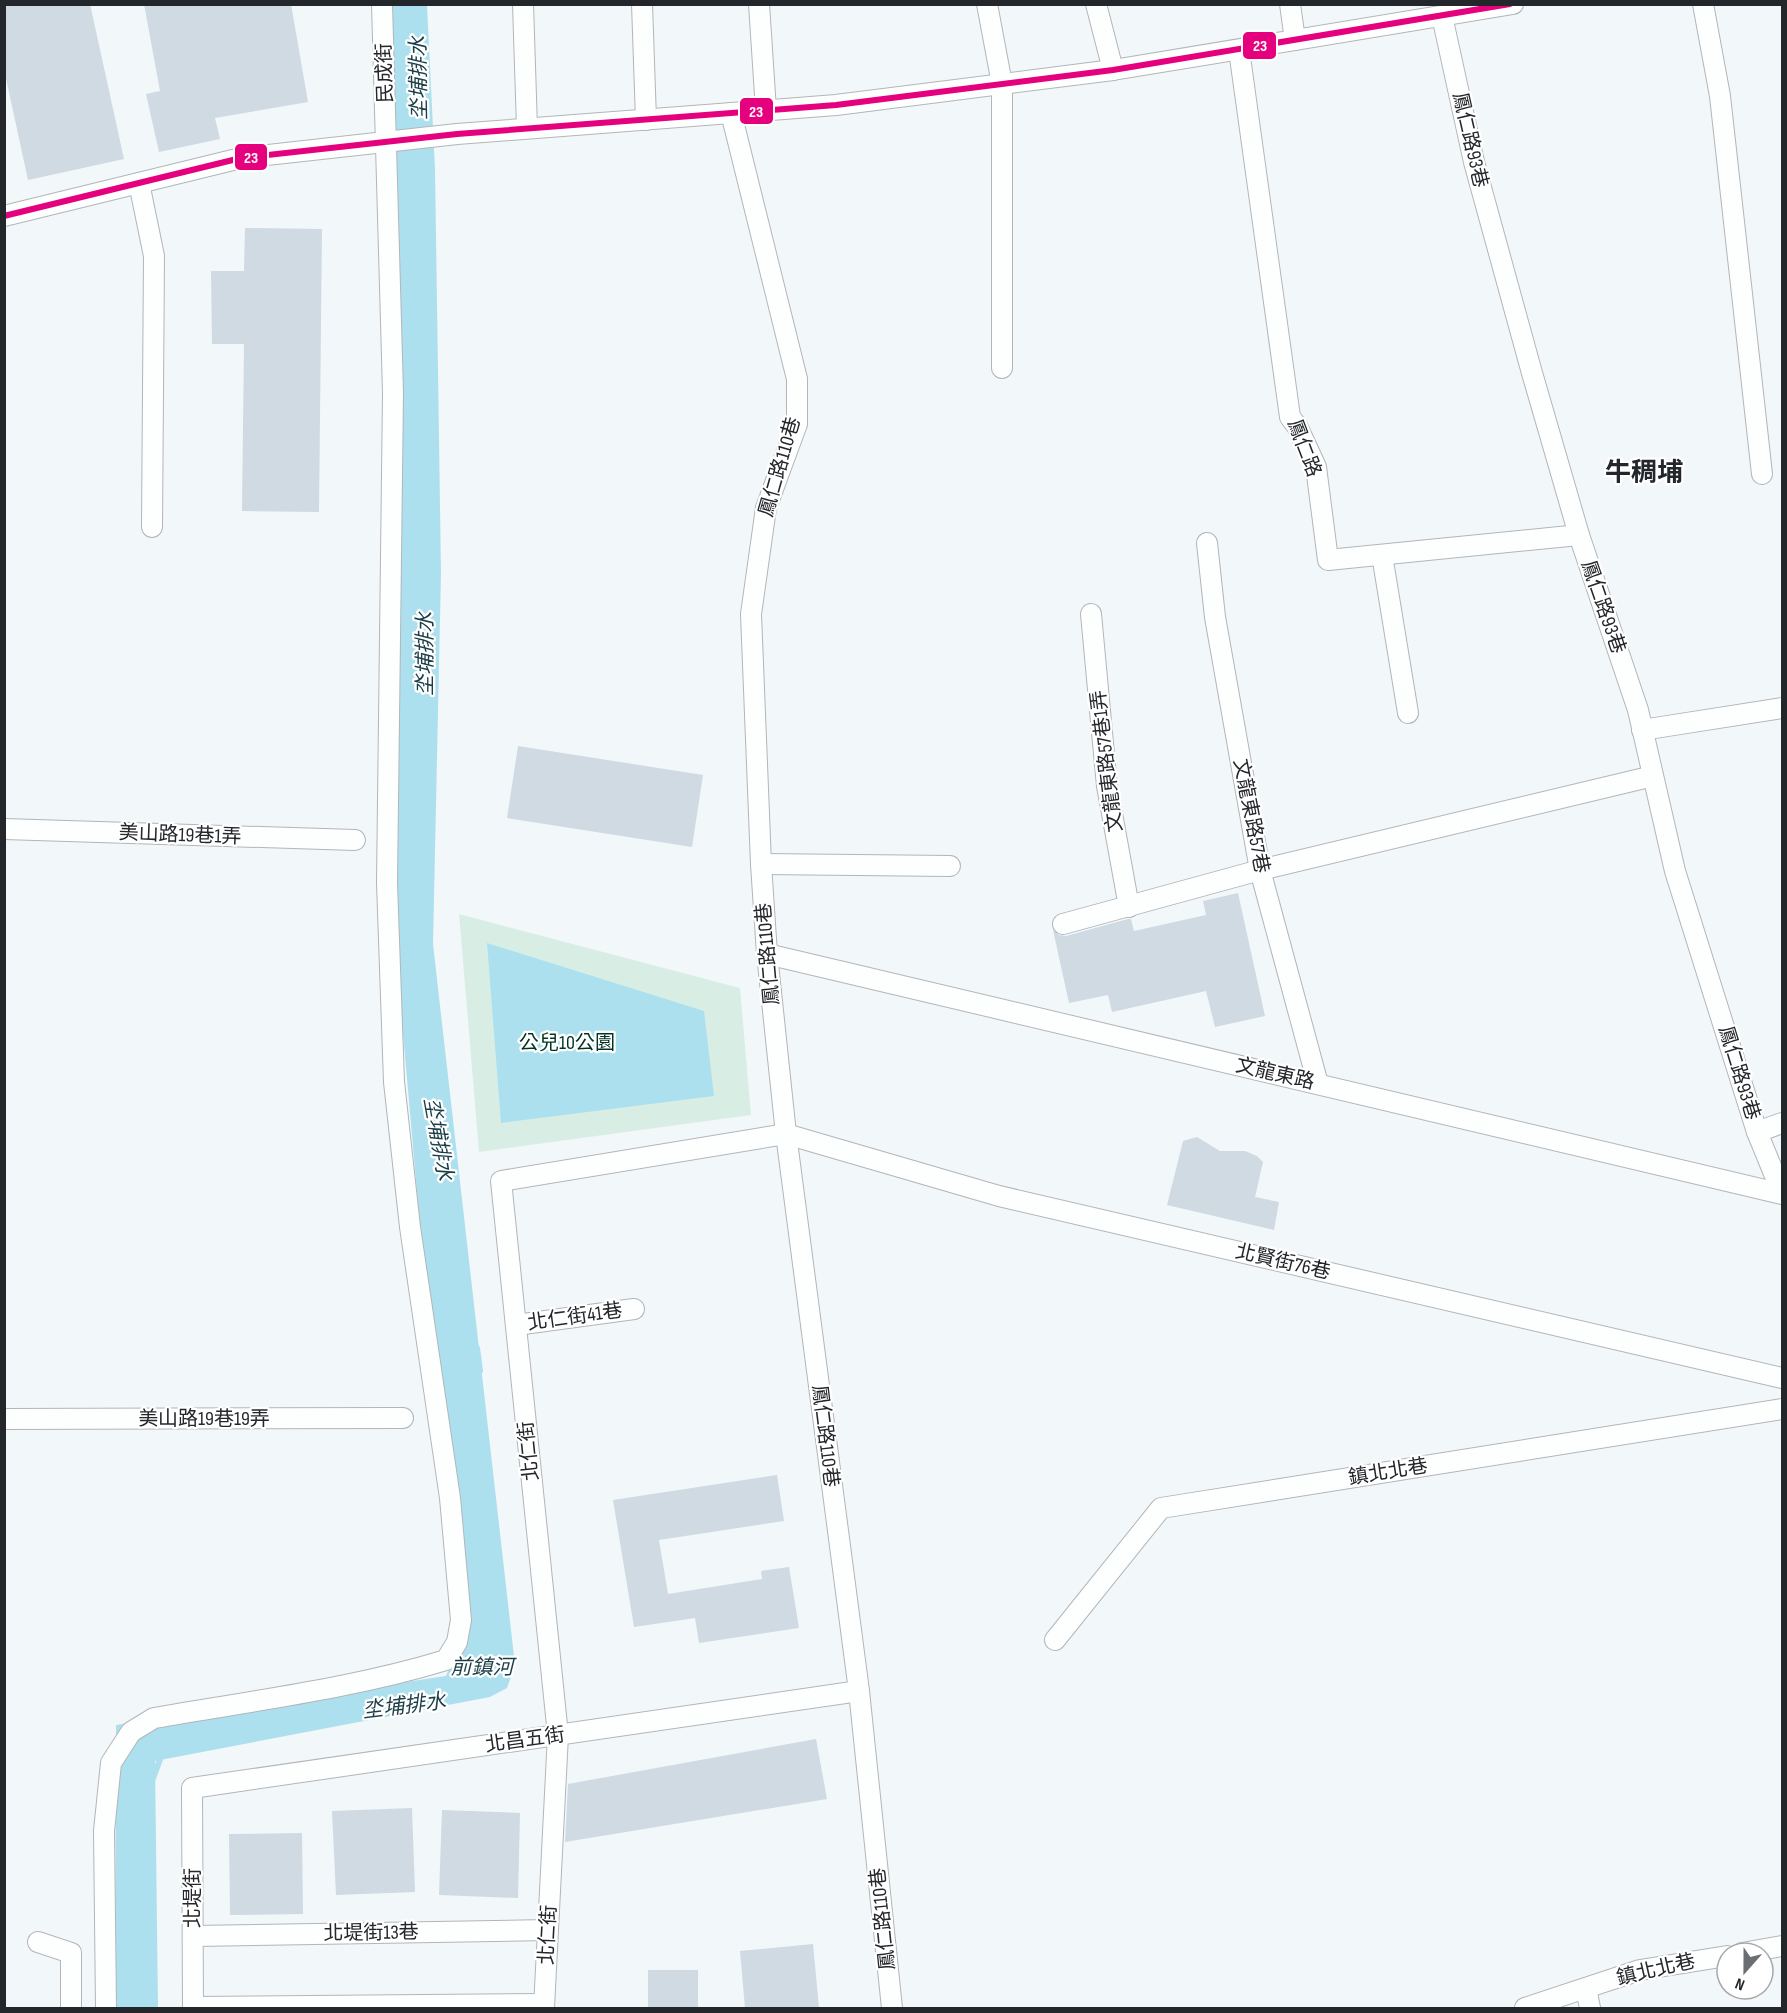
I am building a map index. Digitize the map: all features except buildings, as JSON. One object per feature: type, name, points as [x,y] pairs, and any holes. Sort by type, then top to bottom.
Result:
[{"type":"street","name":"民成街","points":[[106,2008],[104,1831],[111,1762],[130,1732],[154,1718],[402,1674],[446,1660],[457,1642],[461,1620],[450,1498],[410,1227],[394,1082],[387,883],[393,393],[392,141],[382,4]]},
{"type":"street","points":[[523,4],[527,129]]},
{"type":"street","points":[[642,4],[646,120]]},
{"type":"street","points":[[759,4],[766,110]]},
{"type":"street","points":[[987,4],[1002,84],[1002,368]]},
{"type":"street","points":[[1096,4],[1113,70]]},
{"type":"street","points":[[1290,4],[1295,40]]},
{"type":"street","points":[[4,216],[240,158],[457,134],[836,105],[1113,70],[1513,4]]},
{"type":"street","points":[[1703,4],[1720,96],[1761,474]]},
{"type":"street","name":"鳳仁路93巷","points":[[1442,16],[1474,162],[1579,535],[1638,710],[1675,871],[1757,1132],[1782,1193]]},
{"type":"street","name":"鳳仁路","points":[[1239,50],[1290,417],[1316,467],[1328,560],[1579,535]]},
{"type":"street","name":"鳳仁路110巷","points":[[731,113],[797,379],[797,424],[766,508],[751,614],[760,864],[786,1134],[859,1691],[892,2008]]},
{"type":"street","points":[[139,183],[154,256],[152,527]]},
{"type":"street","name":"文龍東路57巷","points":[[1207,543],[1215,616],[1260,870],[1318,1084]]},
{"type":"street","points":[[1382,555],[1408,714]]},
{"type":"street","name":"文龍東路57巷1弄","points":[[1091,614],[1107,786],[1129,907]]},
{"type":"street","points":[[1642,729],[1782,708]]},
{"type":"street","points":[[1063,924],[1260,870],[1653,776]]},
{"type":"street","name":"美山路19巷1弄","points":[[4,829],[355,840]]},
{"type":"street","points":[[760,864],[951,866]]},
{"type":"street","name":"文龍東路","points":[[767,954],[1782,1193]]},
{"type":"street","points":[[1757,1132],[1782,1123]]},
{"type":"street","name":"北仁街","points":[[544,2006],[558,1735],[501,1181],[786,1134]]},
{"type":"street","name":"北賢街76巷","points":[[786,1134],[999,1196],[1782,1378]]},
{"type":"street","name":"北仁街41巷","points":[[516,1325],[634,1309]]},
{"type":"street","name":"鎮北北巷","points":[[1055,1640],[1161,1508],[1782,1410]]},
{"type":"street","name":"美山路19巷19弄","points":[[4,1419],[403,1418]]},
{"type":"street","name":"北昌五街","points":[[192,1788],[859,1691]]},
{"type":"street","name":"北堤街","points":[[192,1788],[193,2008]]},
{"type":"street","name":"北堤街13巷","points":[[193,1936],[548,1930]]},
{"type":"street","points":[[38,1942],[71,1953],[70,2008]]},
{"type":"street","name":"鎮北北巷","points":[[1525,2008],[1640,1970],[1715,1958]]},
{"type":"street","points":[[1586,1988],[1590,2008]]},
{"type":"street","points":[[193,2008],[544,2006]]},
{"type":"green space","name":"公兒10公園","points":[[459,914],[740,988],[751,1115],[479,1152]]},
{"type":"water","name":"前鎮河","points":[[380,5],[427,5],[435,169],[441,573],[433,944],[515,1665],[507,1688],[490,1697],[155,1761],[158,2008],[115,2008],[116,1725],[446,1676],[463,1635],[436,1407],[383,807],[384,101]]},
{"type":"water","points":[[487,943],[704,1011],[714,1096],[501,1123]]},
{"type":"waterway","name":"坔埔排水","points":[[477,1348],[480,1371]]},
{"type":"waterway","name":"坔埔排水","points":[[152,1781],[162,1754]]},
{"type":"transit line","name":"23","points":[[4,216],[241,158],[457,134],[836,105],[1113,70],[1510,4]]},
{"type":"district","name":"牛稠埔","points":[[1644,473]]}]
